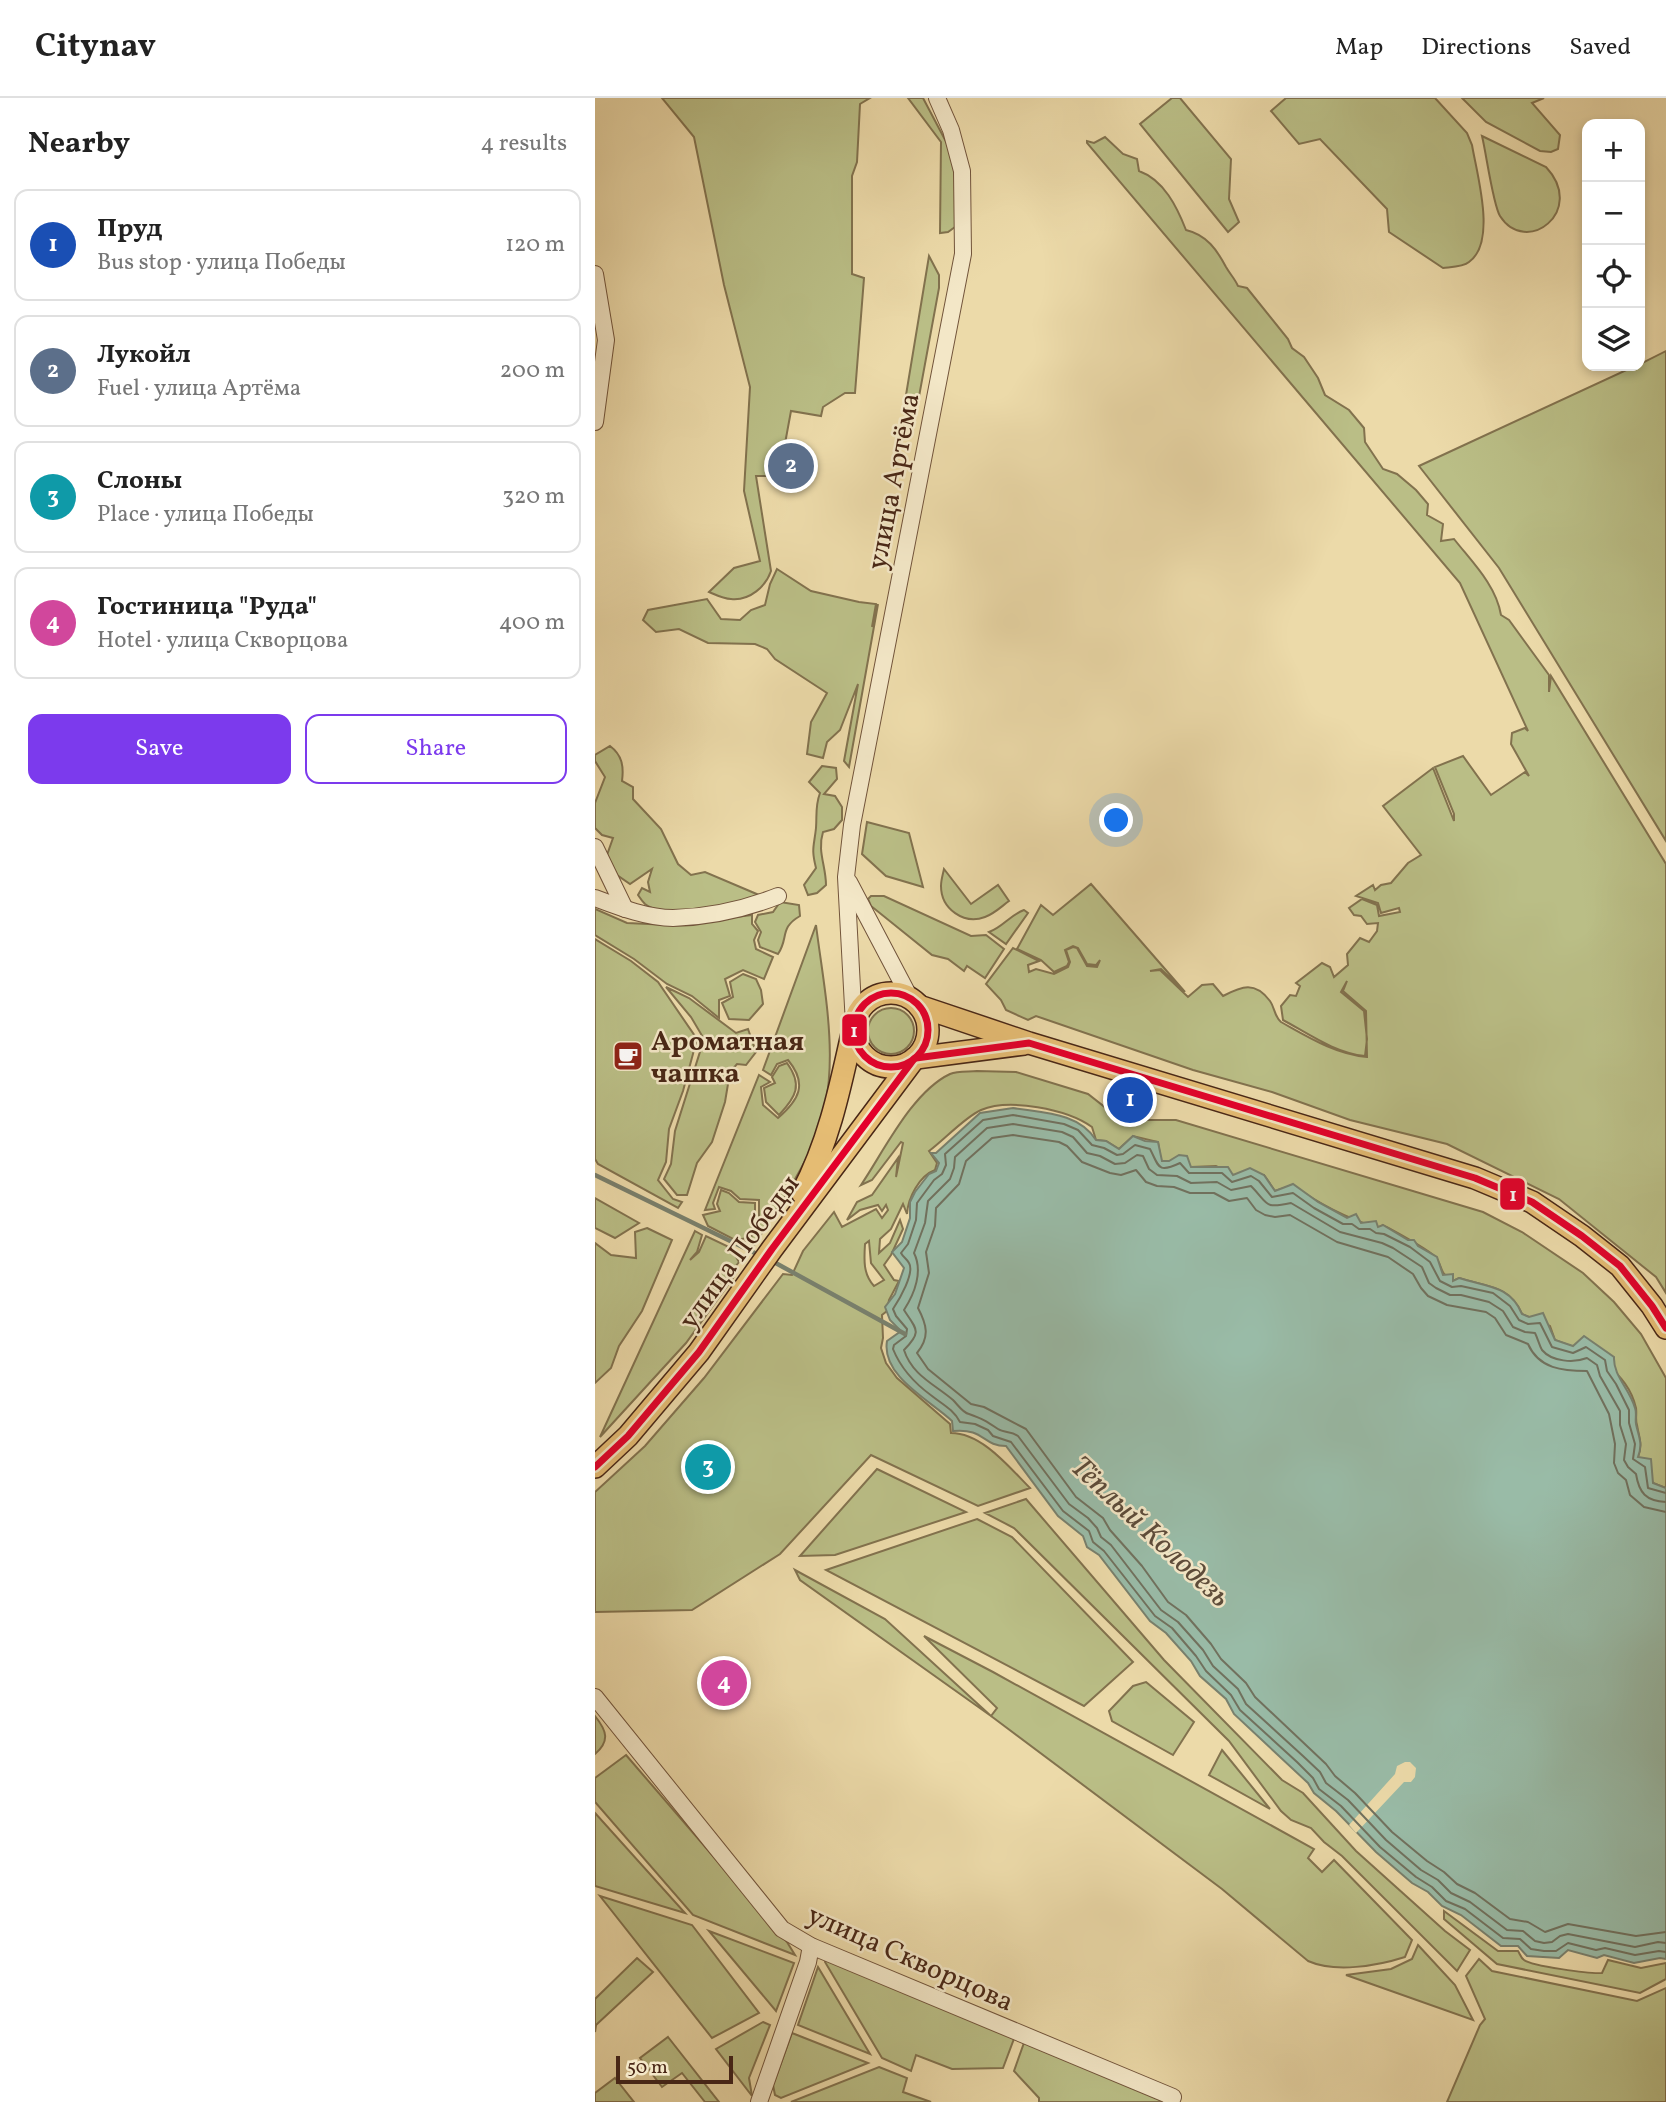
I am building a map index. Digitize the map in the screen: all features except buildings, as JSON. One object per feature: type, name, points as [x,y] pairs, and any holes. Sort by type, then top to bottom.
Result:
[{"type":"main road","points":[[772,1249],[823,1148],[858,1013],[866,1003],[877,996],[899,994],[914,1002],[1029,1043],[1475,1178],[1532,1202],[1620,1266],[1666,1328]]},
{"type":"main road","points":[[854,1025],[854,1038],[859,1050],[868,1060],[879,1066],[892,1068],[905,1065],[915,1059],[923,1049],[928,1027],[925,1016],[914,1002]]},
{"type":"main road","points":[[915,1059],[1029,1043]]},
{"type":"main road","name":"улица Победы","points":[[595,1466],[628,1436],[699,1352],[772,1249],[915,1059]]},
{"type":"street","name":"улица Артёма","points":[[854,1025],[846,877],[852,825],[963,254],[962,171],[951,130],[937,98]]},
{"type":"street","points":[[595,274],[606,340],[595,422]]},
{"type":"street","points":[[595,848],[625,909]]},
{"type":"street","points":[[846,877],[914,1002]]},
{"type":"street","points":[[595,898],[625,909],[671,918],[745,909],[778,896]]},
{"type":"street","name":"улица Скворцова","points":[[595,1697],[782,1928],[811,1946],[1173,2097],[1171,2102]]},
{"type":"street","points":[[759,2102],[808,1962],[811,1946]]},
{"type":"green space","points":[[662,98],[870,98],[860,104],[857,162],[852,176],[852,274],[864,278],[855,393],[845,393],[823,407],[821,416],[791,411],[779,476],[756,476],[771,571],[765,582],[745,598],[726,598],[709,592],[734,568],[760,561],[744,491],[750,387],[724,285],[694,137]]},
{"type":"green space","points":[[908,98],[923,98],[952,153],[959,212],[955,227],[948,232],[940,233],[941,142]]},
{"type":"green space","points":[[1172,98],[1180,98],[1231,159],[1229,199],[1239,222],[1228,232],[1140,124]]},
{"type":"green space","points":[[1286,98],[1435,98],[1467,133],[1472,145],[1481,190],[1484,224],[1482,240],[1469,262],[1443,268],[1389,232],[1387,209],[1320,139],[1299,144],[1271,111]]},
{"type":"green space","points":[[1462,98],[1544,98],[1532,103],[1560,135],[1558,149],[1551,152],[1540,151],[1486,122]]},
{"type":"green space","points":[[1482,136],[1546,167],[1557,183],[1560,199],[1556,213],[1548,223],[1537,230],[1524,232],[1511,227],[1500,216]]},
{"type":"green space","points":[[1105,137],[1123,154],[1137,159],[1139,171],[1148,175],[1162,188],[1174,204],[1186,230],[1210,244],[1238,286],[1247,288],[1288,339],[1292,348],[1304,357],[1325,395],[1349,410],[1364,428],[1365,442],[1383,469],[1397,474],[1428,504],[1427,515],[1443,524],[1441,541],[1454,539],[1489,584],[1501,615],[1509,620],[1549,675],[1549,692],[1551,676],[1666,864],[1666,1293],[1656,1277],[1559,1199],[1447,1144],[1350,1120],[1036,1016],[1028,1020],[1006,1010],[1001,1000],[986,984],[1013,948],[1039,961],[1028,965],[1029,972],[1036,969],[1054,974],[1068,967],[1070,962],[1066,950],[1073,947],[1077,948],[1087,966],[1097,967],[1100,960],[1096,965],[1087,964],[1078,948],[1073,946],[1065,950],[1069,962],[1067,966],[1054,972],[1041,960],[1017,949],[1041,905],[1053,915],[1091,884],[1185,992],[1161,969],[1150,971],[1160,970],[1188,997],[1202,985],[1213,984],[1223,996],[1242,988],[1254,988],[1270,1001],[1281,1022],[1333,1049],[1367,1057],[1367,1042],[1365,1056],[1333,1047],[1283,1020],[1281,1006],[1290,995],[1296,996],[1300,986],[1296,983],[1322,963],[1330,967],[1334,977],[1348,965],[1347,954],[1360,938],[1369,942],[1377,931],[1378,923],[1367,924],[1349,908],[1362,899],[1377,905],[1379,916],[1400,912],[1399,908],[1381,913],[1378,903],[1356,896],[1373,885],[1375,890],[1381,885],[1391,883],[1408,863],[1421,855],[1383,806],[1433,768],[1454,821],[1454,814],[1435,767],[1463,756],[1491,795],[1525,772],[1529,776],[1511,744],[1512,733],[1525,728],[1528,731],[1460,583],[1087,143],[1094,143]],"holes":[[[1347,981],[1343,991],[1366,1011],[1367,1034],[1364,1011],[1341,992]]]},
{"type":"green space","points":[[929,256],[939,275],[939,288],[918,402],[905,401]]},
{"type":"green space","points":[[1666,351],[1666,841],[1499,568],[1419,466],[1624,371],[1645,371],[1645,362]]},
{"type":"green space","points":[[777,569],[811,591],[876,604],[872,627],[878,604],[849,767],[844,761],[858,684],[840,730],[827,742],[823,758],[807,754],[811,722],[827,693],[775,659],[767,649],[755,644],[708,643],[679,629],[656,632],[643,620],[648,610],[707,599],[721,619],[740,620],[751,610],[765,605]]},
{"type":"green space","points":[[610,746],[621,761],[622,781],[633,787],[633,799],[661,829],[678,864],[691,875],[705,872],[759,895],[735,904],[702,910],[668,911],[645,904],[638,895],[642,888],[650,892],[648,882],[652,869],[630,884],[617,875],[607,855],[613,838],[602,835],[595,828],[595,803],[605,777],[595,761],[595,755]]},
{"type":"green space","points":[[822,766],[836,768],[837,779],[824,794],[835,796],[842,807],[842,820],[834,829],[823,832],[821,846],[826,885],[817,893],[808,895],[804,885],[816,868],[813,848],[820,793],[809,782]]},
{"type":"green space","points":[[867,822],[909,833],[923,887],[886,876],[862,854]]},
{"type":"green space","points":[[944,869],[971,904],[998,885],[1009,901],[985,917],[962,917],[949,908],[942,894]]},
{"type":"green space","points":[[871,896],[884,896],[971,936],[986,935],[1004,949],[985,978],[967,966],[964,971],[948,959],[932,955],[871,906],[868,899]]},
{"type":"green space","points":[[780,902],[799,905],[800,916],[789,925],[778,954],[760,947],[758,940],[761,932],[755,922],[758,915],[773,912]]},
{"type":"green space","points":[[595,909],[627,923],[670,925],[752,915],[752,924],[758,931],[754,940],[756,949],[773,957],[764,979],[743,970],[725,979],[730,996],[719,1000],[719,1018],[692,996],[667,984],[634,959],[595,935]]},
{"type":"green space","points":[[1024,910],[1028,913],[1006,944],[989,932],[1015,915]]},
{"type":"green space","points":[[816,925],[827,1009],[830,1065],[822,1121],[806,1160],[752,1249],[740,1243],[750,1240],[759,1220],[759,1200],[740,1199],[731,1191],[719,1187],[713,1203],[715,1209],[705,1210],[759,1075],[770,1082],[761,1087],[763,1105],[778,1118],[796,1098],[798,1077],[788,1060],[777,1064],[771,1075],[763,1070]]},
{"type":"green space","points":[[595,939],[631,961],[658,982],[697,1039],[669,1129],[666,1162],[658,1180],[673,1199],[682,1202],[678,1208],[598,1164],[595,1159]]},
{"type":"green space","points":[[743,974],[756,979],[763,1004],[749,1020],[729,1019],[722,1003],[733,997],[730,982]]},
{"type":"green space","points":[[666,987],[689,998],[736,1033],[748,1029],[756,1052],[746,1065],[737,1064],[730,1072],[725,1102],[712,1142],[697,1163],[687,1195],[677,1195],[664,1179],[671,1164],[675,1131],[704,1039],[691,1017]]},
{"type":"green space","points":[[891,1008],[907,1015],[914,1031],[907,1047],[891,1054],[875,1047],[868,1031],[875,1015]]},
{"type":"green space","points":[[787,1063],[796,1084],[790,1102],[779,1115],[766,1102],[764,1088],[775,1083],[772,1077],[779,1066]]},
{"type":"green space","points":[[1016,1072],[1088,1094],[1106,1108],[1148,1120],[1176,1120],[1483,1212],[1522,1232],[1583,1273],[1614,1302],[1641,1334],[1666,1378],[1666,1488],[1653,1483],[1638,1457],[1640,1445],[1636,1408],[1624,1383],[1605,1364],[1581,1350],[1555,1340],[1550,1326],[1522,1314],[1517,1304],[1504,1292],[1459,1278],[1453,1281],[1444,1273],[1434,1256],[1412,1241],[1383,1225],[1378,1228],[1344,1215],[1293,1185],[1275,1191],[1264,1175],[1233,1175],[1216,1166],[1191,1167],[1161,1161],[1158,1142],[1133,1136],[1119,1149],[1106,1141],[1096,1140],[1092,1127],[1068,1115],[1038,1107],[1007,1105],[981,1110],[929,1151],[937,1163],[935,1170],[924,1177],[915,1188],[907,1214],[903,1204],[891,1229],[880,1239],[879,1253],[890,1243],[900,1220],[903,1229],[884,1265],[894,1280],[899,1281],[889,1300],[887,1311],[882,1315],[881,1348],[886,1363],[897,1378],[950,1424],[951,1433],[984,1445],[1030,1488],[978,1506],[871,1455],[780,1554],[692,1610],[595,1612],[595,1492],[645,1446],[704,1378],[783,1274],[792,1275],[803,1251],[834,1212],[842,1227],[876,1209],[882,1218],[888,1210],[886,1205],[882,1211],[878,1205],[860,1210],[847,1220],[857,1202],[872,1195],[898,1158],[896,1177],[903,1143],[901,1142],[872,1180],[861,1185],[889,1140],[911,1108],[936,1083],[953,1073]],"holes":[[[869,1241],[871,1263],[884,1280],[874,1286],[865,1266],[865,1244]]]},
{"type":"green space","points":[[721,1190],[739,1202],[755,1203],[755,1220],[748,1238],[735,1240],[708,1226],[703,1215],[720,1211],[717,1204]]},
{"type":"green space","points":[[595,1198],[639,1223],[615,1238],[595,1228]]},
{"type":"green space","points":[[647,1228],[672,1240],[642,1311],[619,1346],[611,1368],[595,1383],[595,1243],[611,1255],[636,1258],[635,1232]]},
{"type":"green space","points":[[695,1231],[702,1235],[697,1252],[690,1260],[699,1252],[706,1236],[731,1248],[739,1262],[728,1276],[733,1278],[686,1343],[600,1437]]},
{"type":"green space","points":[[877,1469],[966,1512],[835,1555],[800,1556]]},
{"type":"green space","points":[[1026,1499],[1164,1660],[1282,1780],[1303,1793],[1356,1851],[1470,1950],[1457,1971],[1342,1856],[1311,1828],[1291,1820],[1281,1811],[1229,1741],[1014,1528],[985,1513]]},
{"type":"green space","points":[[977,1519],[1012,1537],[1133,1662],[1084,1706],[826,1570]]},
{"type":"green space","points":[[795,1570],[885,1619],[991,1716],[800,1580]]},
{"type":"green space","points":[[924,1636],[1314,1849],[1308,1858],[1322,1872],[1334,1860],[1412,1940],[1405,1957],[1356,1967],[1331,1967],[1308,1961],[1222,1889],[991,1716],[997,1708]]},
{"type":"green space","points":[[1146,1682],[1194,1722],[1173,1755],[1112,1721],[1109,1711],[1133,1686]]},
{"type":"green space","points":[[595,1716],[602,1726],[605,1740],[595,1754]]},
{"type":"green space","points":[[1222,1750],[1270,1809],[1209,1775]]},
{"type":"green space","points":[[626,1755],[787,1942],[795,1955],[693,1915],[595,1802],[595,1778]]},
{"type":"green space","points":[[595,1813],[685,1913],[595,1886]]},
{"type":"green space","points":[[600,1896],[692,1925],[759,2013],[712,2038]]},
{"type":"green space","points":[[1444,1911],[1498,1951],[1518,1951],[1523,1959],[1538,1965],[1602,1973],[1608,1960],[1641,1968],[1666,1963],[1666,1979],[1640,1993],[1497,1964],[1444,1919]]},
{"type":"green space","points":[[709,1931],[794,1963],[776,2011]]},
{"type":"green space","points":[[1418,1945],[1455,1985],[1473,2020],[1346,1975],[1391,1969],[1412,1959]]},
{"type":"green space","points":[[637,1958],[653,1972],[596,2025],[595,2032],[595,1999]]},
{"type":"green space","points":[[826,1959],[1015,2036],[1003,2068],[952,2069],[916,2055],[911,2071],[882,2058],[825,1962]]},
{"type":"green space","points":[[1479,1959],[1492,1971],[1637,2001],[1666,1988],[1666,2102],[1447,2102],[1485,2019],[1466,1976]]},
{"type":"green space","points":[[818,1967],[870,2054],[798,2025]]},
{"type":"green space","points":[[763,2022],[770,2025],[749,2078],[752,2096],[716,2049]]},
{"type":"green space","points":[[792,2033],[868,2063],[781,2098],[775,2095],[773,2085]]},
{"type":"green space","points":[[668,2037],[719,2102],[705,2102],[682,2073],[662,2087],[640,2058]]},
{"type":"green space","points":[[1025,2040],[1155,2094],[1161,2102],[1039,2102],[1039,2098],[1014,2071]]},
{"type":"green space","points":[[879,2067],[907,2078],[903,2092],[931,2102],[791,2102]]},
{"type":"green space","points":[[615,2078],[634,2102],[595,2102],[595,2093]]},
{"type":"water","points":[[1013,1108],[1059,1115],[1080,1124],[1096,1140],[1106,1141],[1119,1149],[1133,1136],[1158,1142],[1162,1161],[1169,1161],[1179,1155],[1187,1156],[1191,1167],[1228,1167],[1233,1175],[1250,1168],[1264,1175],[1275,1191],[1293,1184],[1347,1218],[1356,1214],[1361,1223],[1376,1221],[1378,1227],[1383,1225],[1408,1240],[1414,1240],[1418,1246],[1437,1257],[1443,1275],[1453,1274],[1453,1281],[1459,1278],[1496,1288],[1511,1297],[1522,1314],[1529,1317],[1543,1313],[1555,1340],[1573,1346],[1584,1336],[1614,1357],[1616,1370],[1636,1410],[1640,1444],[1638,1457],[1651,1459],[1653,1483],[1666,1488],[1666,1959],[1634,1963],[1604,1955],[1597,1958],[1568,1950],[1559,1958],[1527,1956],[1518,1946],[1501,1946],[1461,1915],[1442,1906],[1376,1852],[1234,1714],[1226,1699],[1200,1676],[1191,1661],[1166,1633],[1150,1621],[1099,1555],[1087,1547],[1083,1536],[1058,1516],[1006,1446],[992,1443],[971,1432],[953,1431],[952,1421],[899,1376],[887,1354],[887,1341],[901,1331],[890,1320],[885,1307],[895,1294],[904,1268],[892,1252],[902,1242],[910,1218],[910,1202],[929,1174],[936,1171],[939,1163],[931,1153],[936,1153],[980,1113]]},
{"type":"pier","points":[[1410,1762],[1416,1768],[1415,1777],[1411,1782],[1404,1782],[1356,1833],[1349,1825],[1395,1774],[1397,1766]]},
{"type":"waterway","name":"Тёплый Колодезь","points":[[595,1175],[761,1256]]},
{"type":"waterway","name":"Тёплый Колодезь","points":[[772,1261],[905,1334]]},
{"type":"transit line","name":"1","points":[[891,993],[912,999],[922,1009],[928,1030],[922,1051],[912,1061],[891,1067],[870,1061],[860,1051],[854,1030],[860,1009],[870,999],[891,993]]},
{"type":"transit line","name":"1","points":[[916,1058],[1029,1043],[1475,1178],[1532,1202],[1582,1236],[1620,1266],[1666,1328]]},
{"type":"transit line","name":"1","points":[[595,1467],[628,1436],[699,1352],[914,1059]]},
{"type":"place","name":"Лукойл","points":[[791,466]]},
{"type":"place","name":"Ароматная чашка","points":[[628,1056]]},
{"type":"place","name":"Пруд","points":[[1130,1100]]},
{"type":"place","name":"Слоны","points":[[708,1467]]},
{"type":"place","name":"Гостиница \"Руда\"","points":[[724,1683]]}]
